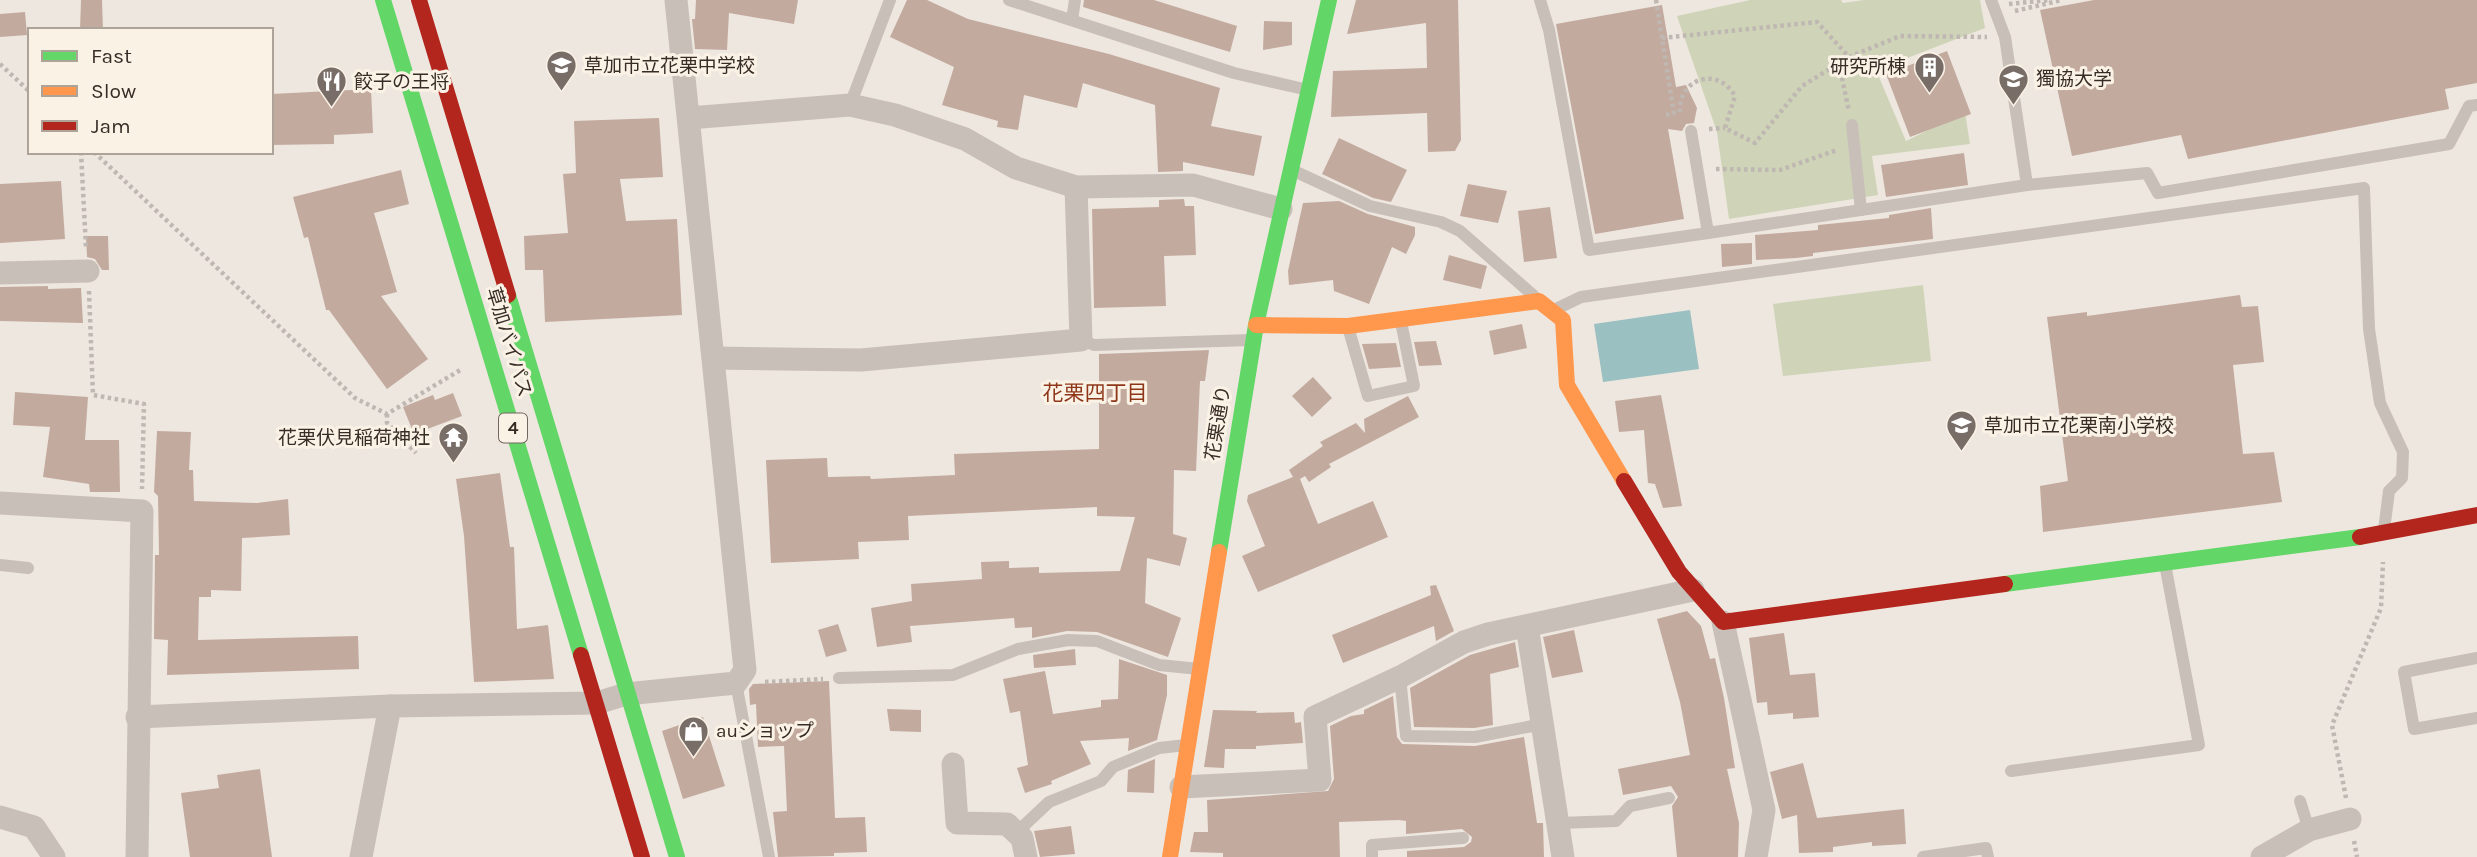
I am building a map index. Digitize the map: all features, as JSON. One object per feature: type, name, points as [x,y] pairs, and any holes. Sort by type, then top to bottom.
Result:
[{"type":"main road","name":"草加バイパス","points":[[383,0],[642,857]]},
{"type":"main road","name":"草加バイパス","points":[[419,0],[677,857]]},
{"type":"main road","name":"花栗通り","points":[[1170,857],[1254,332],[1329,0]]},
{"type":"main road","points":[[1254,332],[1401,321],[1539,301],[1554,310],[1563,320],[1567,385],[1679,572],[1723,622],[2383,534],[2477,515]]},
{"type":"street","points":[[137,717],[390,706],[597,703],[626,694],[736,683],[745,670],[676,0]]},
{"type":"street","points":[[689,118],[850,105],[895,115],[965,139],[1016,168],[1076,187],[1193,185],[1281,209]]},
{"type":"street","points":[[714,358],[861,360],[1081,340],[1076,187]]},
{"type":"street","points":[[0,273],[88,271]]},
{"type":"street","points":[[0,503],[142,510],[136,857]]},
{"type":"street","points":[[1181,787],[1321,780],[1315,717],[1400,677],[1464,642],[1693,590]]},
{"type":"street","points":[[1723,622],[1765,810],[1756,857]]},
{"type":"street","points":[[1527,626],[1563,857]]},
{"type":"street","points":[[361,857],[390,706]]},
{"type":"street","points":[[953,764],[957,823],[1007,824],[1022,838],[1026,857]]},
{"type":"street","points":[[0,817],[34,827],[54,857]]},
{"type":"street","points":[[2263,857],[2309,830],[2350,819]]},
{"type":"lane","points":[[850,105],[890,0]]},
{"type":"lane","points":[[1009,0],[1234,73],[1309,90]]},
{"type":"lane","points":[[1072,20],[1075,0]]},
{"type":"lane","points":[[1540,0],[1549,30],[1589,250],[2027,185],[2147,173],[2158,193],[2449,144],[2469,106],[2477,105]]},
{"type":"lane","points":[[1993,7],[2005,37],[2027,185]]},
{"type":"lane","points":[[1852,125],[1861,210]]},
{"type":"lane","points":[[1691,131],[1708,233]]},
{"type":"lane","points":[[1290,170],[1370,206],[1441,222],[1460,231],[1539,301]]},
{"type":"lane","points":[[1554,310],[1581,297],[2364,188],[2369,330],[2380,403],[2403,452],[2402,478],[2389,491],[2383,534]]},
{"type":"lane","points":[[1348,326],[1368,396],[1414,386],[1401,321]]},
{"type":"lane","points":[[1081,340],[1094,345],[1254,332]]},
{"type":"lane","points":[[2011,771],[2199,745],[2165,564]]},
{"type":"lane","points":[[0,565],[28,568]]},
{"type":"lane","points":[[839,678],[953,675],[1018,649],[1068,640],[1097,640],[1159,665],[1199,669]]},
{"type":"lane","points":[[2477,658],[2404,672],[2414,729],[2477,718]]},
{"type":"lane","points":[[1400,677],[1406,737],[1475,737],[1543,724]]},
{"type":"lane","points":[[736,683],[769,857]]},
{"type":"lane","points":[[1017,832],[1049,802],[1101,780],[1113,767],[1160,748],[1188,745]]},
{"type":"lane","points":[[1559,823],[1616,821],[1630,806],[1669,798]]},
{"type":"lane","points":[[2300,801],[2309,830]]},
{"type":"lane","points":[[1372,857],[1371,845],[1463,838]]},
{"type":"lane","points":[[1923,857],[1986,848],[1988,857]]},
{"type":"path","points":[[1656,0],[1677,113],[1685,92],[1694,83],[1715,78],[1728,84],[1735,96],[1725,128],[1755,143],[1802,86],[1849,57],[1900,36],[2005,37]]},
{"type":"path","points":[[1993,7],[2053,0]]},
{"type":"path","points":[[1993,7],[2062,0]]},
{"type":"path","points":[[1662,38],[1817,22],[1849,57]]},
{"type":"path","points":[[0,64],[28,90]]},
{"type":"path","points":[[1839,64],[1852,125]]},
{"type":"path","points":[[1697,168],[1780,170],[1854,144]]},
{"type":"path","points":[[96,154],[355,398],[387,414]]},
{"type":"path","points":[[387,414],[470,364]]},
{"type":"path","points":[[93,395],[144,404],[142,510]]},
{"type":"path","points":[[387,414],[387,422],[416,453]]},
{"type":"path","points":[[2357,857],[2332,725],[2381,608],[2383,534]]},
{"type":"path","points":[[736,683],[839,678]]},
{"type":"green space","points":[[1750,0],[1841,0],[1843,3],[1864,0],[1980,0],[1985,28],[1876,70],[1906,141],[1965,112],[1970,144],[1872,156],[1878,195],[1729,219],[1717,132],[1677,16]]},
{"type":"green space","points":[[1923,285],[1931,361],[1783,376],[1773,304]]},
{"type":"water","points":[[1690,310],[1699,369],[1603,382],[1594,324]]},
{"type":"building","points":[[81,0],[102,0],[103,28],[80,28]]},
{"type":"building","points":[[696,0],[798,0],[794,24],[729,13],[727,50],[695,49],[692,19],[695,19]]},
{"type":"building","points":[[907,0],[927,0],[968,19],[1109,54],[1220,88],[1211,126],[1262,136],[1254,176],[1183,162],[1183,171],[1158,172],[1155,105],[1083,83],[1077,108],[1024,95],[1018,130],[997,127],[998,121],[942,105],[954,67],[890,37]]},
{"type":"building","points":[[1084,0],[1154,0],[1237,26],[1230,52],[1083,7]]},
{"type":"building","points":[[1356,0],[1458,0],[1461,140],[1455,151],[1428,152],[1427,113],[1331,117],[1333,71],[1427,68],[1426,23],[1347,34]]},
{"type":"building","points":[[2094,0],[2477,0],[2477,83],[2445,89],[2449,109],[2188,159],[2181,135],[2072,156],[2040,10]]},
{"type":"building","points":[[1662,5],[1676,87],[1686,85],[1697,108],[1694,123],[1686,124],[1682,131],[1668,129],[1684,219],[1595,234],[1556,24]]},
{"type":"building","points":[[25,12],[27,35],[0,37],[0,14]]},
{"type":"building","points":[[1264,21],[1292,22],[1292,45],[1263,50]]},
{"type":"building","name":"研究所棟","points":[[1947,51],[1971,114],[1910,137],[1886,74]]},
{"type":"building","points":[[371,89],[373,133],[334,135],[334,144],[273,145],[273,94]]},
{"type":"building","points":[[659,118],[663,177],[620,179],[626,221],[677,219],[682,315],[545,322],[543,270],[525,270],[524,236],[568,233],[563,174],[576,173],[574,121]]},
{"type":"building","points":[[1339,138],[1407,170],[1391,202],[1373,198],[1322,174]]},
{"type":"building","points":[[1964,153],[1968,185],[1886,197],[1881,165]]},
{"type":"building","points":[[401,170],[409,204],[374,213],[397,292],[381,296],[428,359],[387,389],[329,310],[326,310],[308,237],[304,238],[293,197]]},
{"type":"building","points":[[61,181],[65,239],[0,243],[0,184]]},
{"type":"building","points":[[1468,184],[1507,191],[1498,223],[1460,216]]},
{"type":"building","points":[[1184,199],[1185,206],[1194,206],[1196,255],[1164,256],[1166,306],[1094,308],[1092,209],[1159,207],[1159,200]]},
{"type":"building","points":[[1339,201],[1368,214],[1415,227],[1415,235],[1406,254],[1392,247],[1369,304],[1334,291],[1333,280],[1289,285],[1288,271],[1303,203]]},
{"type":"building","points":[[1550,207],[1557,258],[1524,262],[1518,211]]},
{"type":"building","points":[[1931,208],[1933,239],[1813,253],[1813,256],[1756,260],[1755,235],[1818,230],[1818,225],[1889,218],[1889,215]]},
{"type":"building","points":[[86,236],[108,236],[109,270],[102,270],[95,259],[87,257]]},
{"type":"building","points":[[1752,243],[1752,264],[1722,267],[1721,244]]},
{"type":"building","points":[[1449,255],[1487,266],[1481,289],[1443,280]]},
{"type":"building","points":[[48,286],[48,289],[81,288],[83,323],[0,321],[0,287]]},
{"type":"building","points":[[2240,295],[2242,307],[2258,306],[2264,362],[2233,365],[2243,454],[2274,452],[2282,502],[2043,532],[2040,486],[2068,481],[2047,317],[2087,312],[2087,316]]},
{"type":"building","points":[[1522,324],[1527,348],[1494,355],[1489,331]]},
{"type":"building","points":[[1436,341],[1442,365],[1419,366],[1414,342]]},
{"type":"building","points":[[1396,343],[1401,367],[1369,369],[1362,344]]},
{"type":"building","points":[[1209,350],[1205,381],[1200,381],[1196,471],[1174,470],[1173,534],[1187,538],[1180,566],[1147,558],[1145,603],[1181,618],[1168,657],[1097,632],[1067,631],[1032,638],[1032,627],[1015,628],[1014,618],[910,626],[912,642],[877,647],[871,608],[912,601],[911,584],[982,579],[981,562],[1009,561],[1009,568],[1039,567],[1039,573],[1120,571],[1135,517],[1097,516],[1097,507],[908,516],[909,540],[858,542],[859,559],[771,563],[766,460],[827,458],[828,477],[870,476],[871,479],[955,475],[954,454],[1099,449],[1099,354]]},
{"type":"building","points":[[1313,377],[1332,398],[1312,417],[1292,396]]},
{"type":"building","points":[[15,392],[88,397],[85,440],[119,440],[120,492],[90,492],[89,484],[43,477],[50,427],[13,425]]},
{"type":"building","points":[[453,393],[462,416],[414,434],[403,407],[433,395],[435,400]]},
{"type":"building","points":[[1661,395],[1682,506],[1663,508],[1655,484],[1648,483],[1644,430],[1619,432],[1615,401]]},
{"type":"building","points":[[1408,396],[1419,417],[1329,464],[1331,467],[1309,482],[1305,476],[1300,479],[1318,524],[1373,501],[1388,537],[1258,592],[1242,556],[1265,546],[1247,501],[1248,495],[1293,477],[1289,470],[1323,446],[1320,442],[1356,423],[1365,433],[1364,419]]},
{"type":"building","points":[[157,431],[191,432],[189,470],[193,470],[194,501],[257,503],[288,499],[290,535],[242,538],[241,591],[211,590],[211,597],[199,597],[198,640],[358,636],[359,669],[167,675],[168,640],[154,639],[155,555],[159,555],[158,496],[154,492]]},
{"type":"building","points":[[500,473],[510,547],[514,547],[517,629],[548,625],[554,679],[474,682],[464,536],[456,479]]},
{"type":"building","points":[[1436,585],[1454,631],[1436,641],[1434,626],[1343,663],[1332,635],[1431,595],[1430,586]]},
{"type":"building","points":[[1687,611],[1701,626],[1710,659],[1715,658],[1724,698],[1735,768],[1727,769],[1739,823],[1738,857],[1677,857],[1672,806],[1678,797],[1671,786],[1623,795],[1618,769],[1690,755],[1680,702],[1657,619]]},
{"type":"building","points":[[838,624],[847,651],[826,657],[818,630]]},
{"type":"building","points":[[1574,630],[1583,672],[1552,678],[1543,637]]},
{"type":"building","points":[[1784,633],[1790,675],[1815,673],[1819,717],[1793,719],[1793,713],[1768,715],[1767,702],[1757,703],[1749,638]]},
{"type":"building","points":[[1515,642],[1519,667],[1490,674],[1493,725],[1474,728],[1414,727],[1410,688],[1470,655]]},
{"type":"building","points":[[1075,649],[1076,665],[1034,668],[1033,655]]},
{"type":"building","points":[[1119,659],[1167,675],[1167,695],[1157,740],[1128,751],[1129,738],[1080,741],[1091,764],[1051,781],[1052,784],[1025,793],[1017,768],[1028,765],[1020,711],[1010,713],[1003,679],[1045,671],[1053,714],[1101,707],[1101,700],[1118,699]]},
{"type":"building","points":[[829,681],[835,818],[865,817],[867,852],[834,853],[834,856],[778,857],[773,812],[787,811],[784,746],[758,747],[756,704],[750,705],[749,689],[753,684]]},
{"type":"building","points":[[1393,696],[1397,737],[1402,744],[1475,746],[1524,737],[1537,823],[1543,823],[1544,857],[1407,857],[1407,851],[1464,847],[1471,842],[1472,837],[1462,829],[1406,834],[1406,821],[1399,820],[1339,822],[1340,857],[1223,857],[1223,853],[1190,852],[1194,832],[1208,832],[1207,800],[1328,791],[1334,779],[1330,726],[1351,716],[1364,714],[1364,710]]},
{"type":"building","points":[[887,709],[921,710],[921,732],[890,731]]},
{"type":"building","points":[[1213,710],[1294,712],[1295,723],[1301,722],[1303,743],[1256,746],[1256,749],[1225,749],[1224,768],[1204,767]]},
{"type":"building","name":"auショップ","points":[[703,717],[725,786],[683,799],[662,731]]},
{"type":"building","points":[[1155,759],[1154,793],[1127,792],[1128,770]]},
{"type":"building","points":[[1803,763],[1817,818],[1904,809],[1906,844],[1872,846],[1872,842],[1833,847],[1833,852],[1799,853],[1797,815],[1782,819],[1770,772]]},
{"type":"building","points":[[260,769],[272,857],[190,857],[181,793],[219,788],[217,775]]},
{"type":"building","points":[[1071,826],[1075,854],[1040,857],[1034,831]]},
{"type":"traffic: fast","points":[[383,0],[581,655]]},
{"type":"traffic: fast","points":[[1219,552],[1256,325],[1329,0]]},
{"type":"traffic: fast","points":[[508,295],[677,857]]},
{"type":"traffic: fast","points":[[2005,584],[2360,537]]},
{"type":"traffic: slow","points":[[1256,325],[1348,326],[1539,301],[1563,320],[1567,385],[1624,481]]},
{"type":"traffic: slow","points":[[1170,857],[1219,552]]},
{"type":"traffic: jam","points":[[419,0],[508,295]]},
{"type":"traffic: jam","points":[[1624,481],[1679,572],[1723,622],[2005,584]]},
{"type":"traffic: jam","points":[[2360,537],[2477,515]]},
{"type":"traffic: jam","points":[[581,655],[642,857]]},
{"type":"place","name":"草加市立花栗中学校","points":[[561,93]]},
{"type":"place","name":"研究所棟","points":[[1929,94]]},
{"type":"place","name":"獨協大学","points":[[2013,106]]},
{"type":"place","name":"餃子の王将","points":[[331,109]]},
{"type":"place","name":"草加市立花栗南小学校","points":[[1961,453]]},
{"type":"place","name":"花栗伏見稲荷神社","points":[[453,465]]},
{"type":"place","name":"auショップ","points":[[693,758]]},
{"type":"district","name":"花栗四丁目","points":[[1095,393]]}]
